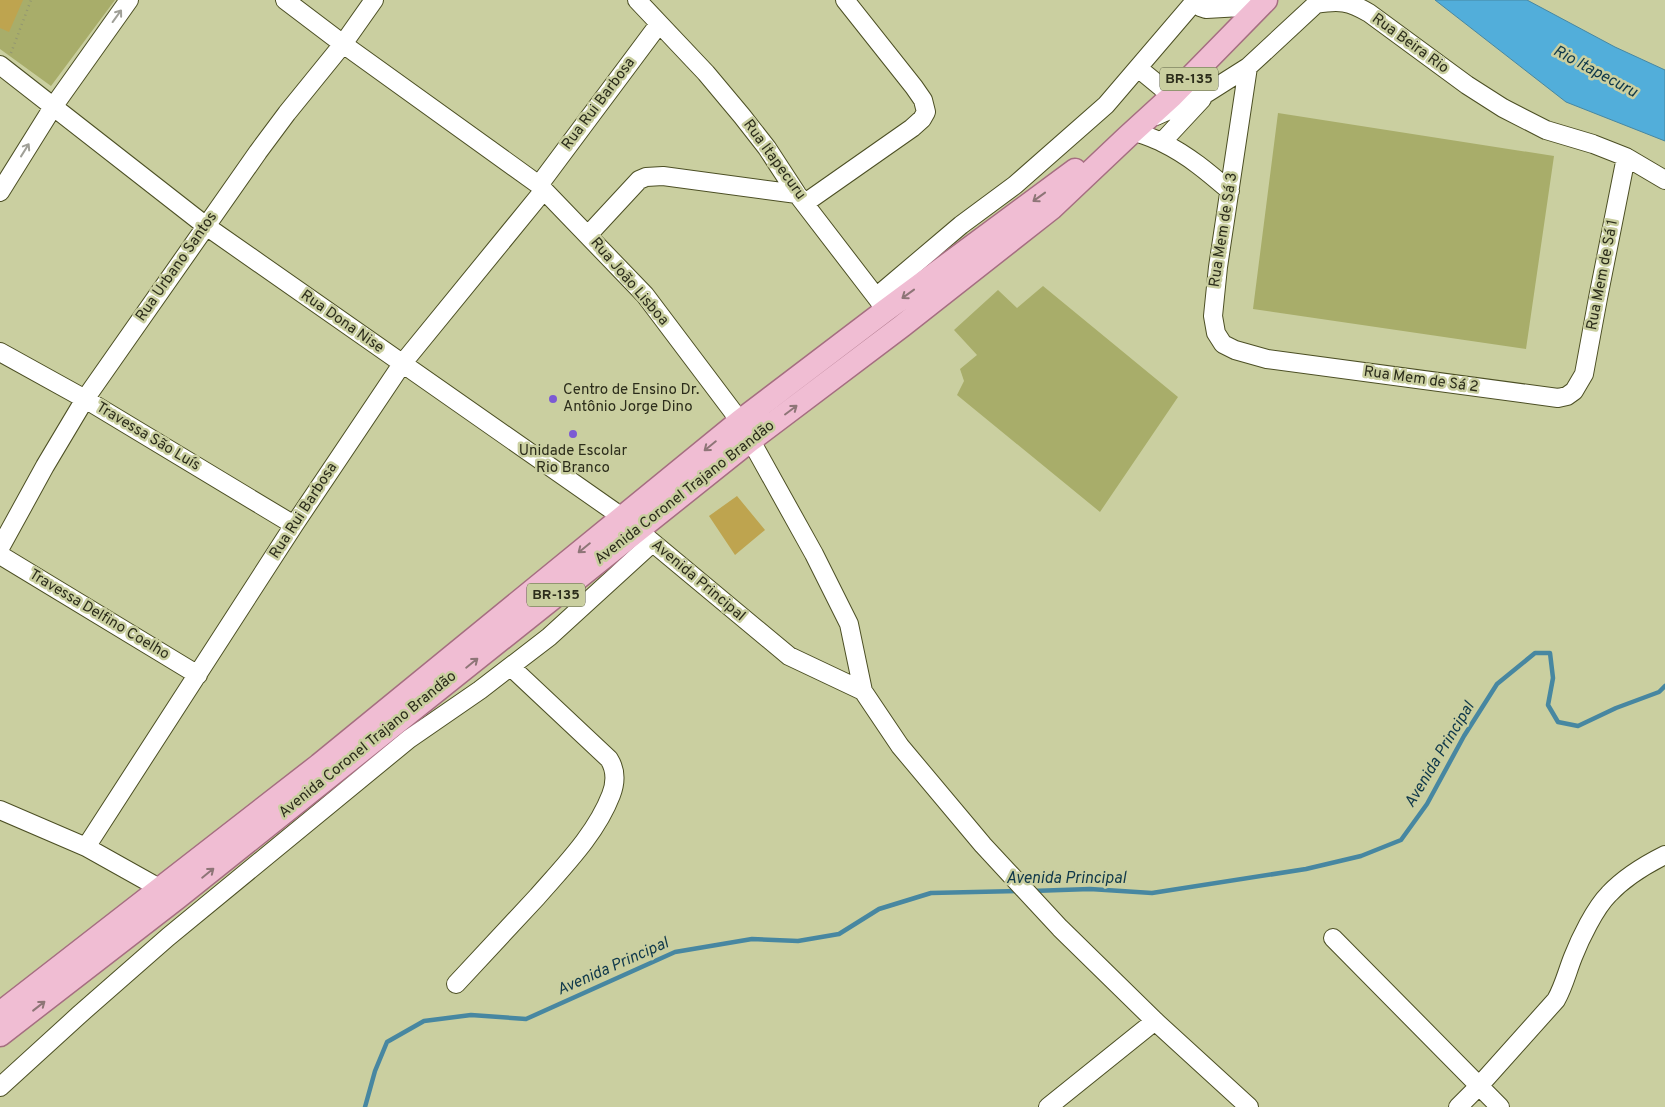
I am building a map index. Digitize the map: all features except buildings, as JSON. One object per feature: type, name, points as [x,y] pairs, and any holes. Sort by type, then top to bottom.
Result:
[{"type":"main road","name":"Avenida Coronel Trajano Brandão","points":[[745,430],[902,326],[1052,208],[1172,96],[1262,3]]},
{"type":"main road","name":"Avenida Coronel Trajano Brandão","points":[[0,1035],[319,765],[637,530],[881,304],[1074,171],[1110,153]]},
{"type":"main road","name":"Avenida Coronel Trajano Brandão","points":[[0,1013],[168,893]]},
{"type":"street","points":[[0,192],[52,107],[129,0]]},
{"type":"street","name":"Rua João Lisboa","points":[[285,0],[541,187],[645,295],[745,430],[814,554],[849,624],[864,692]]},
{"type":"street","name":"Rua Urbano Santos","points":[[0,548],[40,474],[85,399],[281,120],[343,44],[374,0]]},
{"type":"street","name":"Rua Itapecuru","points":[[637,0],[706,73],[742,116],[881,304],[902,326]]},
{"type":"street","points":[[588,235],[632,187],[646,177],[663,176],[801,198],[912,128],[922,119],[926,112],[923,100],[845,0]]},
{"type":"street","name":"Rua Beira Rio","points":[[1138,127],[1207,93],[1248,68],[1316,4],[1330,0],[1342,0],[1356,5],[1369,13],[1467,85],[1530,123],[1626,157],[1665,180]]},
{"type":"street","points":[[881,304],[961,226],[1015,185],[1106,105],[1194,1],[1200,7],[1206,9],[1262,3]]},
{"type":"street","name":"Rua Rui Barbosa","points":[[86,847],[294,525],[402,364],[541,187],[659,24]]},
{"type":"street","name":"Rua Dona Nise","points":[[2,66],[206,226],[637,530]]},
{"type":"street","points":[[1138,68],[1172,96]]},
{"type":"street","name":"Rua Mem de Sá 3","points":[[1248,68],[1214,298],[1213,316],[1214,325],[1220,340],[1228,348],[1267,359]]},
{"type":"street","points":[[1162,142],[1207,93]]},
{"type":"street","points":[[1138,127],[1196,163],[1230,191]]},
{"type":"street","name":"Rua Mem de Sá 1","points":[[1574,391],[1584,374],[1626,157]]},
{"type":"street","name":"Travessa São Luís","points":[[0,352],[85,399],[294,525]]},
{"type":"street","name":"Rua Mem de Sá 2","points":[[1267,359],[1558,398],[1567,396],[1574,391]]},
{"type":"street","name":"Avenida Coronel Trajano Brandão","points":[[0,1087],[168,937],[409,739],[549,637],[637,530]]},
{"type":"street","name":"Avenida Principal","points":[[637,530],[789,656],[864,692]]},
{"type":"street","name":"Travessa Delfino Coelho","points":[[0,555],[198,675]]},
{"type":"street","points":[[456,984],[568,862],[603,812],[612,794],[614,784],[615,775],[609,759],[510,666]]},
{"type":"street","points":[[864,692],[900,746],[982,845],[1060,928],[1155,1021],[1249,1107]]},
{"type":"street","points":[[0,810],[86,847],[168,893]]},
{"type":"street","points":[[1458,1107],[1480,1086],[1556,1000],[1562,990],[1572,958],[1608,895],[1637,872],[1665,855]]},
{"type":"street","points":[[1333,938],[1500,1107]]},
{"type":"street","points":[[1048,1107],[1155,1021]]},
{"type":"path","points":[[2,66],[31,0]]},
{"type":"green space","points":[[0,0],[115,0],[51,86],[0,49]]},
{"type":"green space","points":[[1278,113],[1554,156],[1526,349],[1253,309]]},
{"type":"green space","points":[[1043,286],[1178,397],[1100,512],[957,395],[964,381],[960,369],[977,355],[954,330],[998,290],[1017,308]]},
{"type":"water","name":"Rio Itapecuru","points":[[1435,0],[1527,0],[1615,47],[1665,70],[1665,141],[1566,102]]},
{"type":"waterway","name":"Avenida Principal","points":[[1032,891],[1090,889],[1152,893],[1306,869],[1361,856],[1401,840],[1427,804],[1464,736],[1497,684],[1535,653],[1550,653],[1553,678],[1548,705],[1558,722],[1578,726],[1616,708],[1659,692],[1665,686]]},
{"type":"waterway","name":"Avenida Principal","points":[[365,1107],[375,1071],[387,1042],[424,1021],[471,1015],[526,1019],[675,952],[752,939],[798,941],[839,934],[879,909],[931,893],[1020,891]]},
{"type":"place","name":"Centro de Ensino Dr. Antônio Jorge Dino","points":[[553,399]]},
{"type":"place","name":"Unidade Escolar Rio Branco","points":[[573,434]]}]
